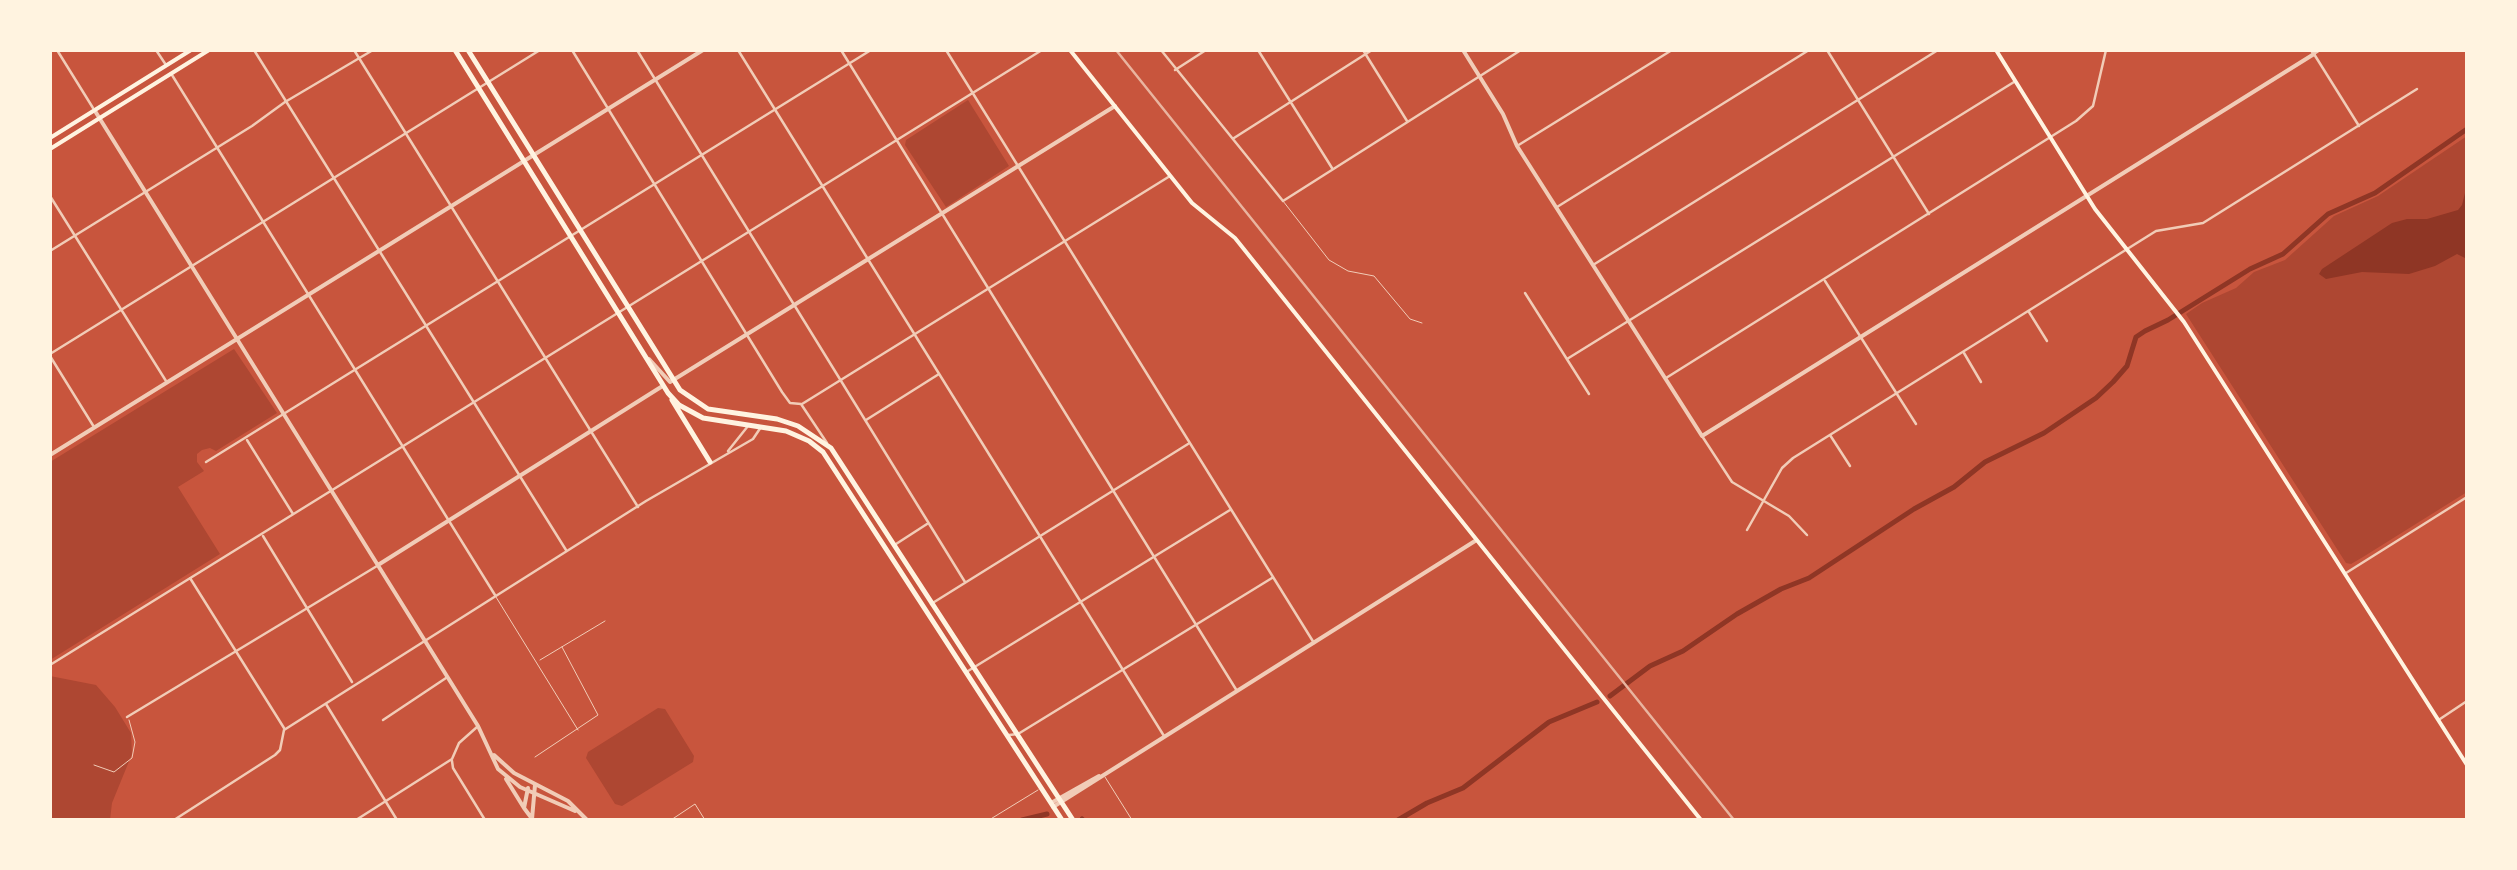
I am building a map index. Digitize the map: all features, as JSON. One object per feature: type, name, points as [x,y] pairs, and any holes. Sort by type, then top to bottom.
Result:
[{"type":"main road","points":[[50,138],[191,50]]},
{"type":"main road","points":[[50,149],[209,50]]},
{"type":"main road","points":[[455,50],[710,462]]},
{"type":"main road","points":[[468,50],[674,380],[696,403],[708,409],[798,426],[831,448],[1073,820]]},
{"type":"main road","points":[[1070,50],[1198,208],[1235,238],[1701,820]]},
{"type":"main road","points":[[1996,50],[2086,196],[2184,322],[2467,764]]},
{"type":"main road","points":[[668,393],[689,412],[703,418],[762,426],[801,437],[823,452],[1062,820]]},
{"type":"main road","points":[[748,424],[766,418]]},
{"type":"street","points":[[57,50],[533,820]]},
{"type":"street","points":[[156,50],[166,66]]},
{"type":"street","points":[[254,50],[567,551]]},
{"type":"street","points":[[354,50],[638,507]]},
{"type":"street","points":[[50,250],[374,50]]},
{"type":"street","points":[[94,427],[50,355],[540,50]]},
{"type":"street","points":[[572,50],[787,400],[802,404],[831,448]]},
{"type":"street","points":[[637,50],[966,582]]},
{"type":"street","points":[[50,455],[702,50]]},
{"type":"street","points":[[738,50],[1164,736]]},
{"type":"street","points":[[841,50],[1237,690]]},
{"type":"street","points":[[206,462],[870,50]]},
{"type":"street","points":[[946,50],[1314,643]]},
{"type":"street","points":[[50,664],[1042,50]]},
{"type":"street","points":[[1161,50],[1283,202],[1522,50]]},
{"type":"street","points":[[1175,70],[1206,50]]},
{"type":"street","points":[[1258,50],[1333,170]]},
{"type":"street","points":[[1232,139],[1372,50]]},
{"type":"street","points":[[1463,50],[1517,146],[1732,482],[1790,516],[1808,535]]},
{"type":"street","points":[[1517,146],[1672,50]]},
{"type":"street","points":[[1556,208],[1810,50]]},
{"type":"street","points":[[1827,50],[1929,214]]},
{"type":"street","points":[[1593,265],[1938,50]]},
{"type":"street","points":[[1665,379],[2050,138],[2093,106],[2106,50]]},
{"type":"street","points":[[1702,436],[2320,50]]},
{"type":"street","points":[[1364,52],[1408,122]]},
{"type":"street","points":[[2313,52],[2359,127]]},
{"type":"street","points":[[171,74],[496,596]]},
{"type":"street","points":[[1567,360],[2015,81]]},
{"type":"street","points":[[1747,530],[1782,468],[1830,435],[2156,231],[2203,222],[2417,89]]},
{"type":"street","points":[[645,356],[668,380],[674,380],[1115,106]]},
{"type":"street","points":[[802,404],[1171,176]]},
{"type":"street","points":[[50,196],[167,382]]},
{"type":"street","points":[[1824,280],[1916,424]]},
{"type":"street","points":[[1525,293],[1589,394]]},
{"type":"street","points":[[2028,310],[2047,341]]},
{"type":"street","points":[[1963,351],[1981,382]]},
{"type":"street","points":[[866,420],[940,373]]},
{"type":"street","points":[[127,717],[378,566],[663,386]]},
{"type":"street","points":[[726,452],[744,435],[748,424]]},
{"type":"street","points":[[284,730],[726,452],[753,439],[762,426]]},
{"type":"street","points":[[1830,435],[1850,466]]},
{"type":"street","points":[[246,439],[294,515]]},
{"type":"street","points":[[924,608],[1189,443]]},
{"type":"street","points":[[2345,574],[2467,497]]},
{"type":"street","points":[[966,672],[1231,510]]},
{"type":"street","points":[[896,544],[928,523]]},
{"type":"street","points":[[262,534],[354,685]]},
{"type":"street","points":[[1052,805],[1475,541]]},
{"type":"street","points":[[174,820],[275,755],[280,750],[284,730],[190,578]]},
{"type":"street","points":[[1007,736],[1018,734],[1273,578]]},
{"type":"street","points":[[382,720],[448,678]]},
{"type":"street","points":[[2439,720],[2467,701]]},
{"type":"street","points":[[325,703],[397,820]]},
{"type":"street","points":[[478,726],[459,743],[452,760],[485,820]]},
{"type":"street","points":[[494,754],[533,783],[568,800],[575,811]]},
{"type":"street","points":[[356,820],[452,760]]},
{"type":"street","points":[[504,775],[587,820]]},
{"type":"street","points":[[524,808],[533,783]]},
{"type":"street","points":[[530,792],[533,820]]},
{"type":"street","points":[[315,820],[326,820]]},
{"type":"lane","points":[[1283,202],[1329,260],[1348,271],[1374,276],[1410,319],[1422,323]]},
{"type":"lane","points":[[567,551],[571,557]]},
{"type":"lane","points":[[496,596],[578,730]]},
{"type":"lane","points":[[537,662],[605,621]]},
{"type":"lane","points":[[534,757],[598,715],[562,647]]},
{"type":"lane","points":[[94,764],[114,772],[132,758],[134,735],[127,717]]},
{"type":"lane","points":[[1104,774],[1132,820]]},
{"type":"lane","points":[[989,820],[1040,788]]},
{"type":"lane","points":[[671,820],[695,804],[705,820]]},
{"type":"shaded area","points":[[968,100],[1009,166],[946,207],[905,145],[906,140]]},
{"type":"shaded area","points":[[2467,136],[2467,492],[2363,557],[2346,563],[2186,314],[2236,288],[2254,272],[2285,260],[2334,216],[2378,196]]},
{"type":"shaded area","points":[[2467,185],[2467,259],[2457,254],[2409,274],[2362,272],[2326,279],[2319,274],[2392,223],[2458,210]]},
{"type":"shaded area","points":[[234,349],[277,413],[216,451],[202,450],[197,454],[197,462],[204,471],[178,487],[220,554],[50,660],[50,462]]},
{"type":"shaded area","points":[[50,676],[96,685],[131,733],[132,754],[112,803],[110,820],[50,820]]},
{"type":"shaded area","points":[[658,708],[665,709],[694,756],[693,762],[622,806],[615,804],[586,758],[588,752]]},
{"type":"waterway","points":[[1610,696],[1650,666],[1683,651],[1737,614],[1809,578],[1954,487],[1985,462],[2044,433],[2113,382],[2127,366],[2136,337],[2250,269],[2283,254],[2328,214],[2375,193],[2467,129]]},
{"type":"waterway","points":[[1398,820],[1463,788],[1549,722],[1597,702]]},
{"type":"waterway","points":[[1022,820],[1047,814]]},
{"type":"railway","points":[[1116,50],[1734,820]]}]
